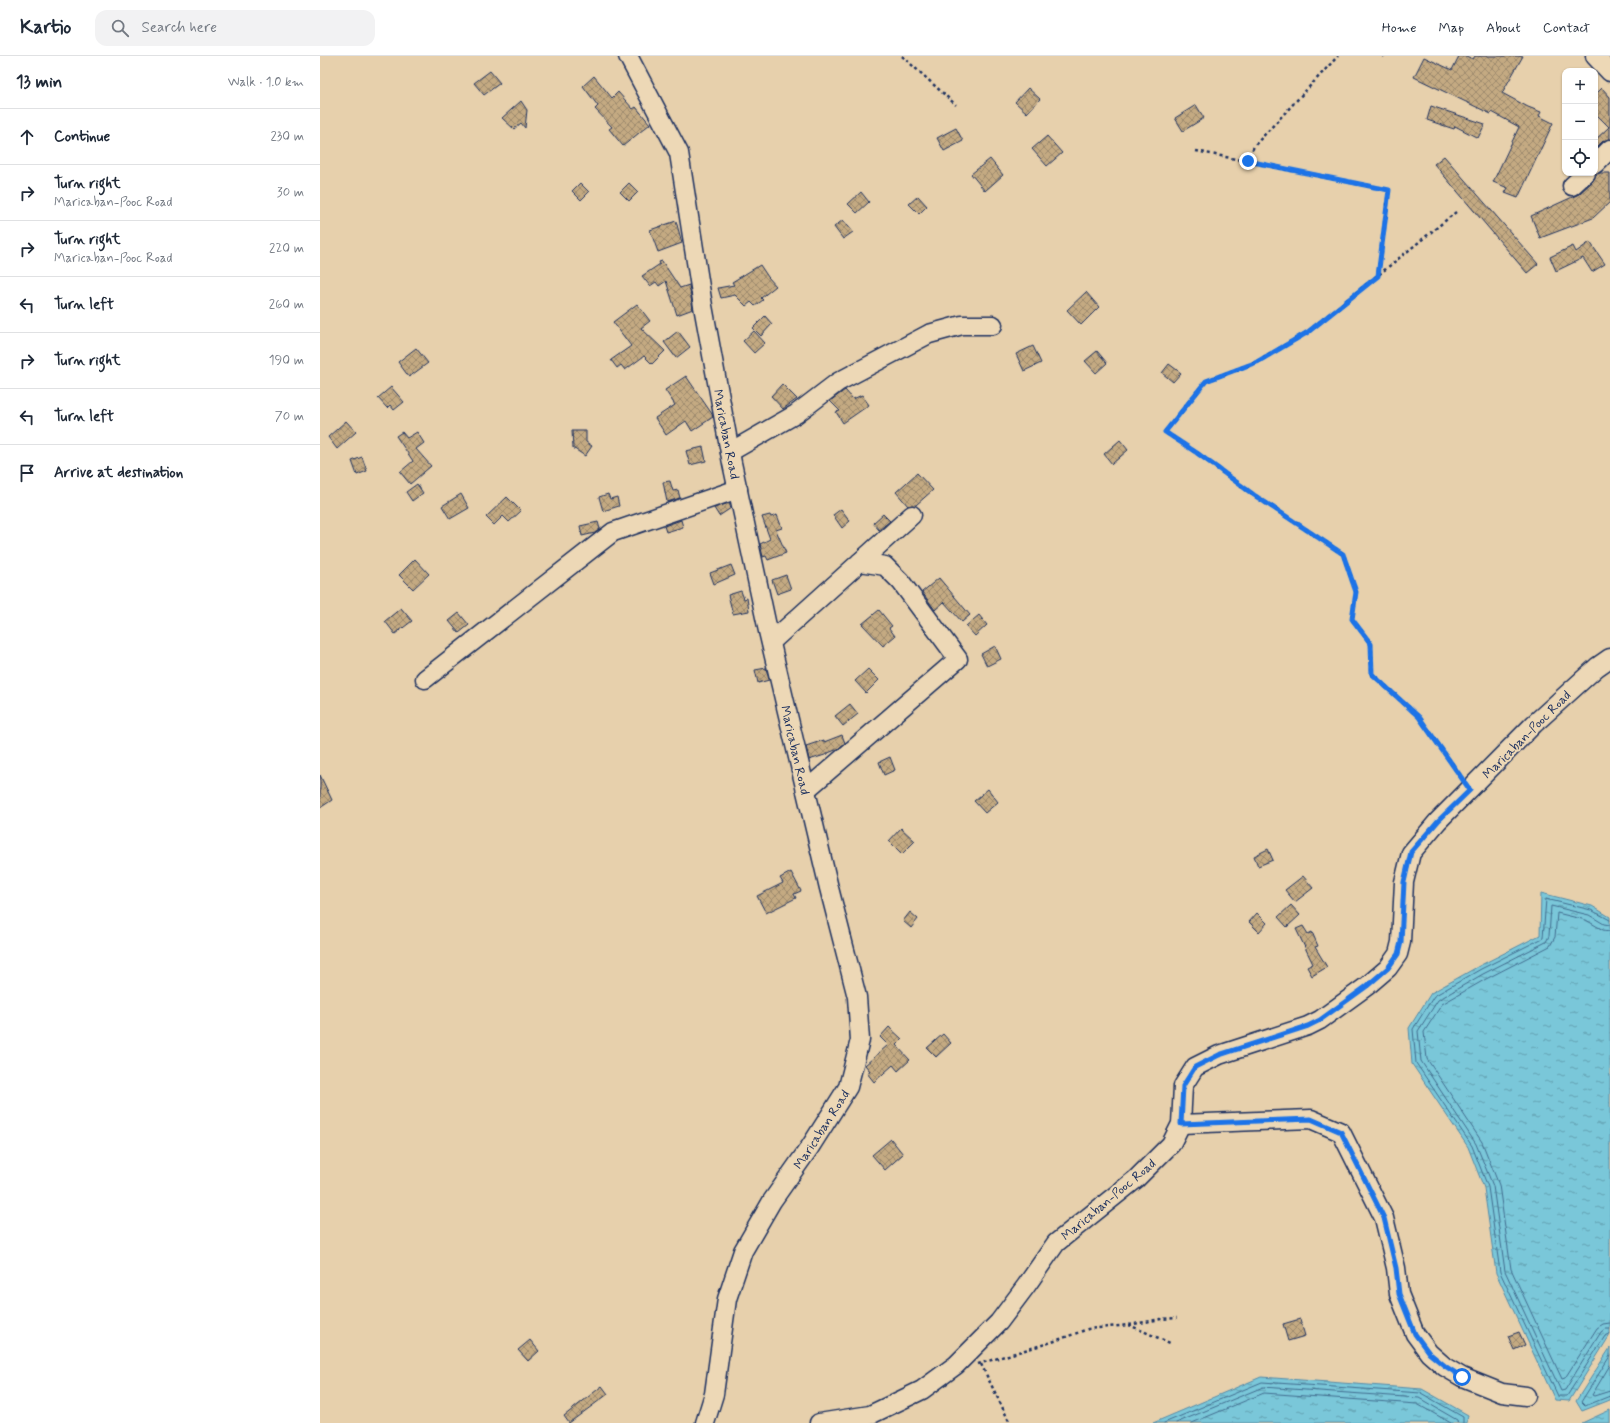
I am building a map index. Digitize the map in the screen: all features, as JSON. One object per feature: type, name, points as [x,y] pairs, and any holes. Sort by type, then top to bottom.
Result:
[{"type":"street","name":"Maricaban Road","points":[[628,56],[679,153],[703,306],[730,452],[771,642],[829,888],[858,997],[860,1040],[848,1087],[810,1147],[772,1201],[743,1251],[727,1300],[714,1394],[705,1423]]},
{"type":"street","points":[[1595,56],[1610,72]]},
{"type":"street","points":[[1598,161],[1610,149]]},
{"type":"street","points":[[1572,186],[1583,176]]},
{"type":"street","points":[[730,452],[796,414],[838,382],[923,338],[962,325],[993,325]]},
{"type":"street","points":[[425,679],[613,532],[738,489]]},
{"type":"street","points":[[771,642],[912,515]]},
{"type":"street","points":[[806,790],[958,658],[900,582],[885,566],[860,562]]},
{"type":"street","name":"Maricaban-Pooc Road","points":[[819,1423],[870,1415],[922,1390],[956,1365],[999,1322],[1056,1243],[1136,1179],[1171,1144],[1181,1124],[1183,1086],[1195,1067],[1219,1055],[1308,1026],[1320,1020],[1367,986],[1388,968],[1398,954],[1401,942],[1404,882],[1411,852],[1438,821],[1534,724],[1597,667],[1610,658]]},
{"type":"street","points":[[1181,1124],[1311,1119],[1341,1132],[1384,1218],[1396,1268],[1399,1294],[1415,1334],[1429,1353],[1462,1377],[1502,1393],[1526,1396]]},
{"type":"path","points":[[902,56],[956,105]]},
{"type":"path","points":[[1248,161],[1254,146],[1338,56]]},
{"type":"path","points":[[1196,151],[1389,190],[1378,276]]},
{"type":"path","points":[[1456,212],[1308,332],[1257,362],[1206,381],[1165,432],[1197,453],[1254,495],[1343,554],[1356,592],[1352,619],[1371,644],[1372,674],[1419,717],[1470,790]]},
{"type":"path","points":[[956,1365],[981,1364],[1088,1329],[1176,1318]]},
{"type":"path","points":[[1129,1325],[1170,1343]]},
{"type":"path","points":[[981,1364],[1010,1423]]},
{"type":"water","points":[[1541,893],[1592,906],[1610,917],[1610,1335],[1569,1401],[1555,1400],[1496,1273],[1484,1188],[1468,1147],[1412,1064],[1409,1028],[1431,993],[1479,966],[1540,935]]},
{"type":"water","points":[[1610,1348],[1610,1400],[1582,1411],[1576,1401]]},
{"type":"water","points":[[1261,1377],[1422,1389],[1468,1415],[1467,1423],[1153,1423]]},
{"type":"water","points":[[1610,1410],[1610,1423],[1582,1423]]},
{"type":"building","points":[[1459,56],[1466,56],[1473,59],[1475,56],[1523,56],[1502,93],[1541,112],[1539,116],[1553,123],[1518,198],[1505,193],[1508,188],[1493,182],[1519,127],[1492,112],[1491,114],[1414,77],[1424,57],[1452,70]]},
{"type":"building","points":[[490,71],[500,83],[484,95],[474,83]]},
{"type":"building","points":[[594,76],[612,98],[618,92],[633,109],[636,107],[650,124],[623,146],[609,129],[612,127],[595,109],[598,106],[583,86]]},
{"type":"building","points":[[1028,88],[1040,99],[1027,113],[1015,102]]},
{"type":"building","points":[[1602,88],[1610,97],[1610,139],[1603,141],[1598,146],[1598,137],[1609,127],[1598,116],[1598,92]]},
{"type":"building","points":[[521,101],[527,110],[525,128],[521,123],[514,129],[502,118]]},
{"type":"building","points":[[1196,105],[1204,118],[1183,131],[1175,118]]},
{"type":"building","points":[[1431,106],[1485,124],[1478,138],[1455,126],[1454,129],[1427,120]]},
{"type":"building","points":[[956,128],[963,141],[944,151],[937,138]]},
{"type":"building","points":[[1047,136],[1062,153],[1047,166],[1032,149]]},
{"type":"building","points":[[1444,156],[1538,264],[1527,273],[1434,164]]},
{"type":"building","points":[[990,159],[1003,175],[985,191],[971,174]]},
{"type":"building","points":[[1610,173],[1610,202],[1593,218],[1540,238],[1531,216],[1579,194],[1593,181],[1595,176],[1598,176],[1598,174]]},
{"type":"building","points":[[580,183],[589,192],[581,200],[572,191]]},
{"type":"building","points":[[629,183],[638,192],[629,201],[620,192]]},
{"type":"building","points":[[861,192],[869,202],[857,213],[848,204]]},
{"type":"building","points":[[918,196],[927,206],[919,214],[909,204]]},
{"type":"building","points":[[843,220],[853,232],[843,239],[834,227]]},
{"type":"building","points":[[676,221],[682,243],[658,252],[650,230]]},
{"type":"building","points":[[1590,242],[1605,264],[1592,272],[1583,258],[1556,271],[1550,257],[1573,246],[1576,252]]},
{"type":"building","points":[[662,261],[680,288],[689,285],[693,309],[677,315],[666,281],[659,286],[656,282],[650,286],[642,276]]},
{"type":"building","points":[[760,265],[776,286],[761,298],[763,300],[755,306],[751,302],[746,306],[735,295],[721,298],[718,288],[734,285],[732,282]]},
{"type":"building","points":[[1086,292],[1099,307],[1081,325],[1067,310]]},
{"type":"building","points":[[637,304],[650,321],[641,328],[665,351],[652,364],[644,356],[625,370],[621,365],[617,368],[611,360],[631,346],[613,322]]},
{"type":"building","points":[[765,316],[772,324],[761,336],[753,328]]},
{"type":"building","points":[[678,331],[690,347],[676,358],[664,342]]},
{"type":"building","points":[[754,331],[765,343],[754,353],[743,341]]},
{"type":"building","points":[[1033,346],[1041,363],[1024,371],[1016,354]]},
{"type":"building","points":[[416,348],[428,363],[409,377],[398,362]]},
{"type":"building","points":[[1097,351],[1107,363],[1096,373],[1085,361]]},
{"type":"building","points":[[1169,364],[1181,373],[1173,382],[1162,373]]},
{"type":"building","points":[[686,376],[713,417],[692,431],[686,421],[666,435],[655,418],[675,405],[665,390]]},
{"type":"building","points":[[782,384],[797,399],[783,409],[771,396]]},
{"type":"building","points":[[391,387],[404,402],[394,410],[390,405],[387,408],[378,398]]},
{"type":"building","points":[[845,390],[853,399],[862,395],[869,405],[843,423],[836,412],[840,411],[830,401]]},
{"type":"building","points":[[346,421],[356,432],[337,449],[328,437]]},
{"type":"building","points":[[572,431],[586,431],[586,442],[592,446],[585,456],[573,448]]},
{"type":"building","points":[[402,432],[407,438],[417,432],[424,443],[416,449],[431,466],[410,484],[400,472],[413,461],[396,436]]},
{"type":"building","points":[[1120,440],[1128,450],[1112,464],[1104,454]]},
{"type":"building","points":[[703,447],[706,461],[690,465],[686,451]]},
{"type":"building","points":[[362,457],[367,471],[357,475],[352,461]]},
{"type":"building","points":[[917,473],[933,490],[916,505],[908,506],[896,492]]},
{"type":"building","points":[[670,481],[673,491],[678,490],[680,498],[667,502],[663,482]]},
{"type":"building","points":[[417,484],[423,493],[412,501],[406,492]]},
{"type":"building","points":[[461,494],[469,508],[450,519],[442,506]]},
{"type":"building","points":[[608,494],[610,499],[617,497],[619,506],[603,511],[599,497]]},
{"type":"building","points":[[507,497],[521,511],[509,522],[503,516],[494,525],[486,517]]},
{"type":"building","points":[[729,503],[731,508],[719,516],[714,508]]},
{"type":"building","points":[[841,509],[850,521],[842,528],[833,515]]},
{"type":"building","points":[[883,514],[890,521],[879,530],[873,523]]},
{"type":"building","points":[[770,515],[771,517],[777,515],[782,528],[776,530],[786,553],[768,560],[766,556],[763,557],[760,544],[770,539],[762,517]]},
{"type":"building","points":[[681,520],[683,527],[666,532],[664,526]]},
{"type":"building","points":[[598,522],[600,529],[595,533],[582,536],[580,526]]},
{"type":"building","points":[[415,559],[429,574],[413,589],[399,575]]},
{"type":"building","points":[[731,565],[735,575],[714,584],[710,573]]},
{"type":"building","points":[[786,575],[791,589],[777,594],[772,580]]},
{"type":"building","points":[[939,578],[970,615],[962,622],[944,602],[935,610],[922,592]]},
{"type":"building","points":[[741,591],[744,599],[747,598],[749,611],[733,614],[728,595]]},
{"type":"building","points":[[401,608],[412,621],[395,634],[385,621]]},
{"type":"building","points":[[879,610],[892,626],[889,628],[895,636],[883,646],[862,624]]},
{"type":"building","points":[[459,613],[469,625],[459,633],[449,621]]},
{"type":"building","points":[[979,615],[987,625],[975,636],[966,626]]},
{"type":"building","points":[[995,646],[1001,659],[987,666],[981,654]]},
{"type":"building","points":[[766,668],[769,680],[758,683],[755,670]]},
{"type":"building","points":[[868,669],[879,680],[866,693],[855,681]]},
{"type":"building","points":[[850,704],[858,714],[843,726],[835,716]]},
{"type":"building","points":[[842,735],[845,743],[838,749],[809,760],[806,746],[824,740],[824,742]]},
{"type":"building","points":[[890,757],[895,770],[884,775],[879,762]]},
{"type":"building","points":[[320,775],[332,800],[320,808]]},
{"type":"building","points":[[988,789],[998,802],[985,813],[974,801]]},
{"type":"building","points":[[901,828],[915,841],[902,854],[889,841]]},
{"type":"building","points":[[1268,849],[1273,860],[1258,866],[1254,856]]},
{"type":"building","points":[[791,872],[801,891],[794,894],[796,898],[766,913],[757,896],[783,883],[780,878]]},
{"type":"building","points":[[1303,876],[1313,888],[1295,902],[1285,890]]},
{"type":"building","points":[[1291,905],[1300,915],[1287,927],[1278,917]]},
{"type":"building","points":[[910,912],[918,919],[911,928],[903,921]]},
{"type":"building","points":[[1257,913],[1267,923],[1259,932],[1249,922]]},
{"type":"building","points":[[1303,926],[1308,934],[1312,932],[1318,946],[1315,947],[1327,967],[1312,976],[1307,967],[1313,964],[1296,929]]},
{"type":"building","points":[[889,1027],[902,1039],[896,1045],[910,1060],[898,1071],[893,1065],[874,1082],[867,1073],[870,1071],[865,1065],[888,1045],[880,1037]]},
{"type":"building","points":[[943,1034],[951,1043],[936,1057],[927,1048]]},
{"type":"building","points":[[891,1139],[903,1154],[885,1170],[872,1155]]},
{"type":"building","points":[[1300,1319],[1305,1336],[1288,1341],[1283,1324]]},
{"type":"building","points":[[1519,1332],[1525,1345],[1514,1350],[1508,1336]]},
{"type":"building","points":[[530,1340],[539,1351],[528,1361],[518,1350]]},
{"type":"building","points":[[602,1386],[608,1394],[569,1423],[564,1416]]},
{"type":"route","points":[[1248,161],[1389,190],[1378,276],[1308,332],[1257,362],[1206,381],[1165,432],[1197,453],[1254,495],[1343,554],[1356,592],[1352,619],[1371,644],[1372,674],[1419,717],[1470,790],[1438,821],[1411,852],[1404,882],[1401,942],[1398,954],[1388,968],[1367,986],[1320,1020],[1308,1026],[1219,1055],[1195,1067],[1183,1086],[1181,1124],[1311,1119],[1341,1132],[1384,1218],[1396,1268],[1399,1294],[1415,1334],[1429,1353],[1462,1377]]}]
